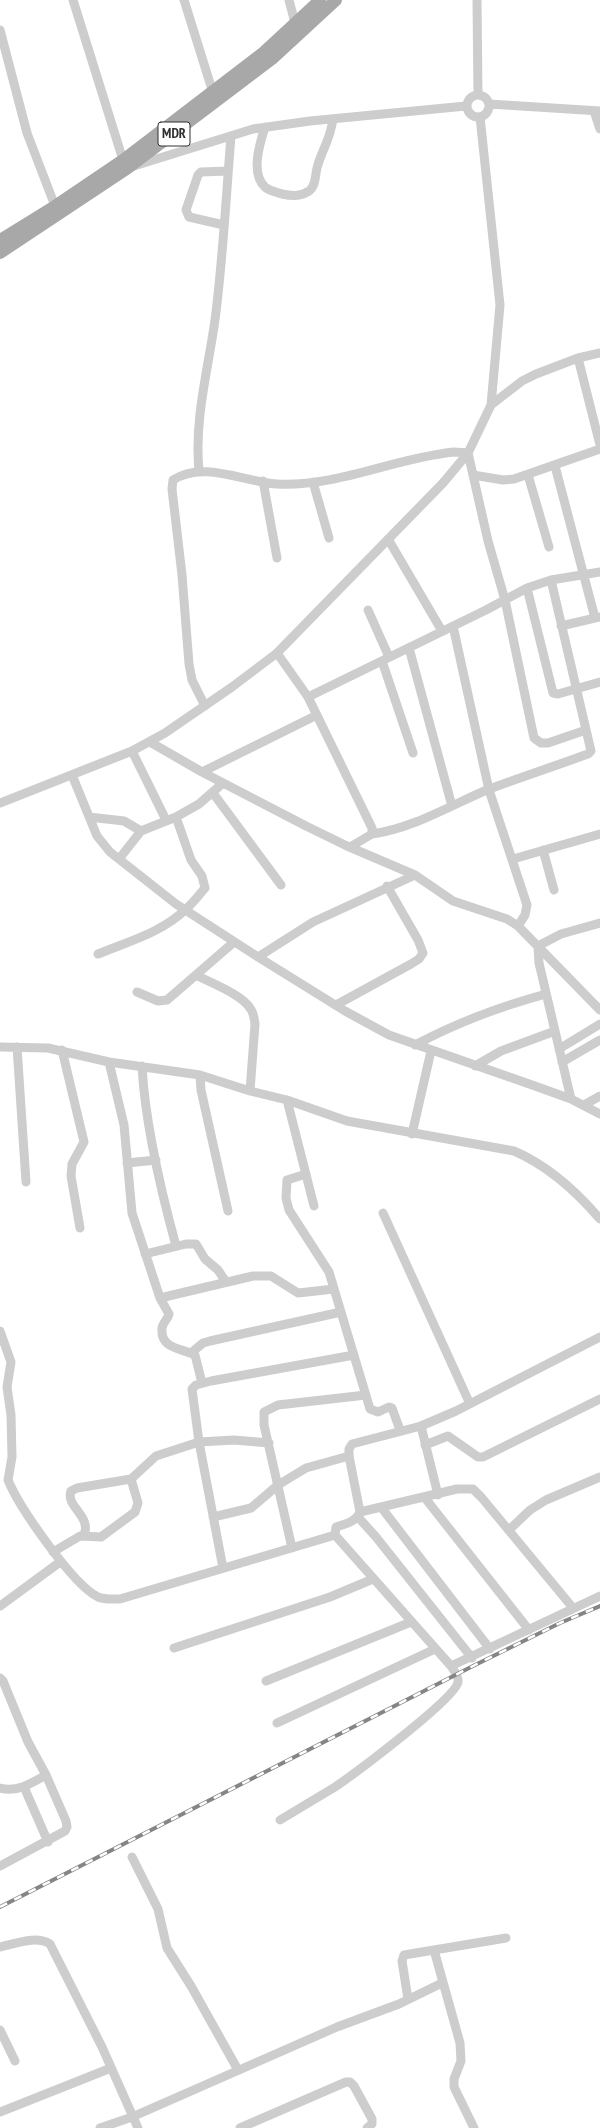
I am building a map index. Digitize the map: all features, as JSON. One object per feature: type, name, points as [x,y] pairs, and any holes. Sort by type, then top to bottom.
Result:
[{"type":"main road","name":"MDR","points":[[0,253],[126,164],[214,96],[320,0]]},
{"type":"main road","name":"MDR","points":[[214,96],[272,60],[336,0]]},
{"type":"main road","name":"MDR","points":[[0,240],[98,178],[126,164]]},
{"type":"street","points":[[73,0],[126,164],[265,128],[333,119],[466,106]]},
{"type":"street","points":[[184,0],[214,96]]},
{"type":"street","points":[[289,0],[295,23]]},
{"type":"street","points":[[477,0],[478,95]]},
{"type":"street","points":[[0,30],[27,132],[55,206]]},
{"type":"street","points":[[478,95],[486,98],[489,104],[488,110],[480,117],[470,115],[466,106],[469,99],[478,95]]},
{"type":"street","points":[[489,104],[597,111],[600,129]]},
{"type":"street","points":[[0,803],[132,751],[150,742],[205,706],[277,653],[443,483],[468,453],[491,405],[500,305],[480,117]]},
{"type":"street","points":[[265,128],[258,161],[261,182],[265,187],[292,196],[309,191],[313,186],[316,169],[330,139],[333,119]]},
{"type":"street","points":[[199,470],[197,452],[199,421],[216,313],[231,136]]},
{"type":"street","points":[[224,225],[190,217],[186,210],[198,175],[201,172],[228,171]]},
{"type":"street","points":[[491,405],[522,381],[578,358],[600,353]]},
{"type":"street","points":[[578,358],[600,445]]},
{"type":"street","points":[[473,475],[503,480],[528,475],[600,449]]},
{"type":"street","points":[[205,706],[192,680],[189,664],[182,575],[172,489],[173,480],[181,474],[199,470],[276,484],[313,482],[340,478],[446,452],[468,453]]},
{"type":"street","points":[[468,453],[488,541],[505,600],[534,738],[541,743],[548,743],[586,730]]},
{"type":"street","points":[[555,466],[597,618],[561,626]]},
{"type":"street","points":[[528,475],[548,547]]},
{"type":"street","points":[[263,482],[277,558]]},
{"type":"street","points":[[313,482],[329,538]]},
{"type":"street","points":[[388,539],[442,632]]},
{"type":"street","points":[[308,697],[442,632],[527,588],[551,580],[600,572]]},
{"type":"street","points":[[350,847],[372,834],[390,831],[489,790],[588,754],[591,748],[575,689],[551,580]]},
{"type":"street","points":[[527,588],[551,690],[553,693],[558,694],[600,682]]},
{"type":"street","points":[[368,610],[386,659],[413,753]]},
{"type":"street","points":[[453,626],[489,790],[527,905],[525,914],[518,926]]},
{"type":"street","points":[[409,648],[452,806]]},
{"type":"street","points":[[277,653],[308,697],[372,828],[372,834]]},
{"type":"street","points":[[202,772],[316,715]]},
{"type":"street","points":[[150,742],[202,772],[350,847],[415,875],[453,901],[507,919],[518,926],[600,1010]]},
{"type":"street","points":[[132,751],[166,820]]},
{"type":"street","points":[[72,775],[97,836],[119,859],[186,910],[234,942],[336,1005],[389,1035],[571,1099],[600,1114]]},
{"type":"street","points":[[119,859],[141,832],[176,817],[199,804],[223,783]]},
{"type":"street","points":[[213,793],[281,885]]},
{"type":"street","points":[[89,817],[124,821],[141,832]]},
{"type":"street","points":[[98,954],[154,930],[186,910],[205,888],[205,883],[191,860],[176,817]]},
{"type":"street","points":[[513,859],[600,834]]},
{"type":"street","points":[[543,850],[554,890]]},
{"type":"street","points":[[258,957],[313,922],[387,886],[415,875]]},
{"type":"street","points":[[336,1005],[411,964],[419,959],[422,953],[420,944],[387,886]]},
{"type":"street","points":[[538,946],[561,934],[600,923]]},
{"type":"street","points":[[137,992],[158,1001],[163,1001],[234,942]]},
{"type":"street","points":[[538,946],[539,963],[571,1099]]},
{"type":"street","points":[[196,975],[237,997],[246,1003],[253,1013],[254,1024],[250,1091]]},
{"type":"street","points":[[415,1045],[447,1029],[526,999],[546,994]]},
{"type":"street","points":[[559,1049],[600,1024]]},
{"type":"street","points":[[475,1066],[501,1051],[555,1030]]},
{"type":"street","points":[[562,1062],[600,1040]]},
{"type":"street","points":[[0,1047],[62,1050],[109,1062],[200,1074],[250,1091],[287,1100],[347,1121],[412,1134],[481,1144],[514,1151],[534,1159],[560,1179],[586,1203],[600,1219]]},
{"type":"street","points":[[17,1047],[26,1182]]},
{"type":"street","points":[[62,1050],[84,1142],[72,1164],[71,1176],[80,1228]]},
{"type":"street","points":[[412,1134],[431,1051]]},
{"type":"street","points":[[109,1062],[124,1125],[132,1213],[160,1298],[169,1314],[162,1326],[165,1341],[171,1347],[191,1353],[197,1359],[202,1383]]},
{"type":"street","points":[[142,1066],[145,1102],[163,1199],[176,1246]]},
{"type":"street","points":[[200,1074],[201,1090],[228,1212]]},
{"type":"street","points":[[584,1105],[600,1096]]},
{"type":"street","points":[[287,1100],[314,1206]]},
{"type":"street","points":[[127,1163],[156,1160]]},
{"type":"street","points":[[306,1174],[287,1180],[286,1198],[289,1210],[325,1264],[370,1409],[373,1412],[389,1407],[392,1408],[400,1430]]},
{"type":"street","points":[[383,1212],[470,1404]]},
{"type":"street","points":[[145,1254],[176,1246],[196,1244],[205,1259],[218,1270],[226,1282]]},
{"type":"street","points":[[160,1298],[226,1282],[262,1276],[271,1276],[298,1293],[334,1289]]},
{"type":"street","points":[[191,1353],[203,1343],[210,1341],[341,1312]]},
{"type":"street","points":[[1,1334],[11,1362],[7,1387],[11,1415],[12,1457],[8,1480],[60,1562],[86,1588],[98,1597],[120,1599],[334,1535]]},
{"type":"street","points":[[472,1658],[359,1515],[349,1449],[352,1444],[400,1430],[421,1426],[470,1404],[600,1337]]},
{"type":"street","points":[[223,1568],[199,1442],[192,1389],[196,1385],[202,1383],[354,1355]]},
{"type":"street","points":[[292,1548],[269,1443],[264,1412],[270,1408],[294,1403],[366,1395]]},
{"type":"street","points":[[425,1445],[448,1436],[478,1458],[483,1457],[600,1399]]},
{"type":"street","points":[[421,1426],[438,1495]]},
{"type":"street","points":[[53,1552],[84,1535],[86,1529],[85,1523],[70,1497],[71,1491],[78,1488],[131,1479],[156,1456],[199,1442],[234,1440],[269,1443]]},
{"type":"street","points":[[213,1517],[251,1508],[278,1485],[306,1468],[349,1456]]},
{"type":"street","points":[[509,1530],[530,1510],[546,1500],[600,1477]]},
{"type":"street","points":[[84,1535],[91,1538],[101,1537],[135,1512],[138,1503],[131,1479]]},
{"type":"street","points":[[334,1535],[336,1527],[359,1515],[381,1507],[438,1495],[457,1489],[473,1489],[573,1608]]},
{"type":"street","points":[[425,1498],[529,1630]]},
{"type":"street","points":[[381,1507],[490,1649]]},
{"type":"street","points":[[280,1820],[335,1787],[365,1765],[440,1703],[455,1689],[458,1682],[457,1674],[451,1666],[334,1535]]},
{"type":"street","points":[[0,1606],[60,1562]]},
{"type":"street","points":[[174,1648],[330,1597],[372,1579]]},
{"type":"street","points":[[451,1666],[472,1658],[600,1596]]},
{"type":"street","points":[[266,1681],[411,1622]]},
{"type":"street","points":[[277,1723],[435,1649]]},
{"type":"street","points":[[0,1678],[3,1681],[28,1742],[46,1775],[67,1827],[60,1835],[48,1842],[0,1866]]},
{"type":"street","points":[[0,1788],[13,1790],[24,1787],[46,1775]]},
{"type":"street","points":[[24,1787],[48,1842]]},
{"type":"street","points":[[132,1857],[158,1909],[167,1948],[191,1986],[238,2070]]},
{"type":"street","points":[[408,2000],[402,1957],[410,1954],[506,1938]]},
{"type":"street","points":[[0,1947],[34,1940],[44,1940],[50,1944],[138,2128]]},
{"type":"street","points":[[434,1950],[460,2043],[461,2060],[454,2078],[454,2087],[474,2128]]},
{"type":"street","points":[[100,2128],[132,2117],[337,2027],[408,2000],[442,1983]]},
{"type":"street","points":[[0,2030],[14,2061]]},
{"type":"street","points":[[0,2112],[110,2068]]},
{"type":"street","points":[[240,2128],[346,2082],[350,2082],[354,2086],[372,2120],[372,2124],[367,2128]]},
{"type":"railway","points":[[0,1907],[473,1666],[560,1623],[600,1606]]}]
